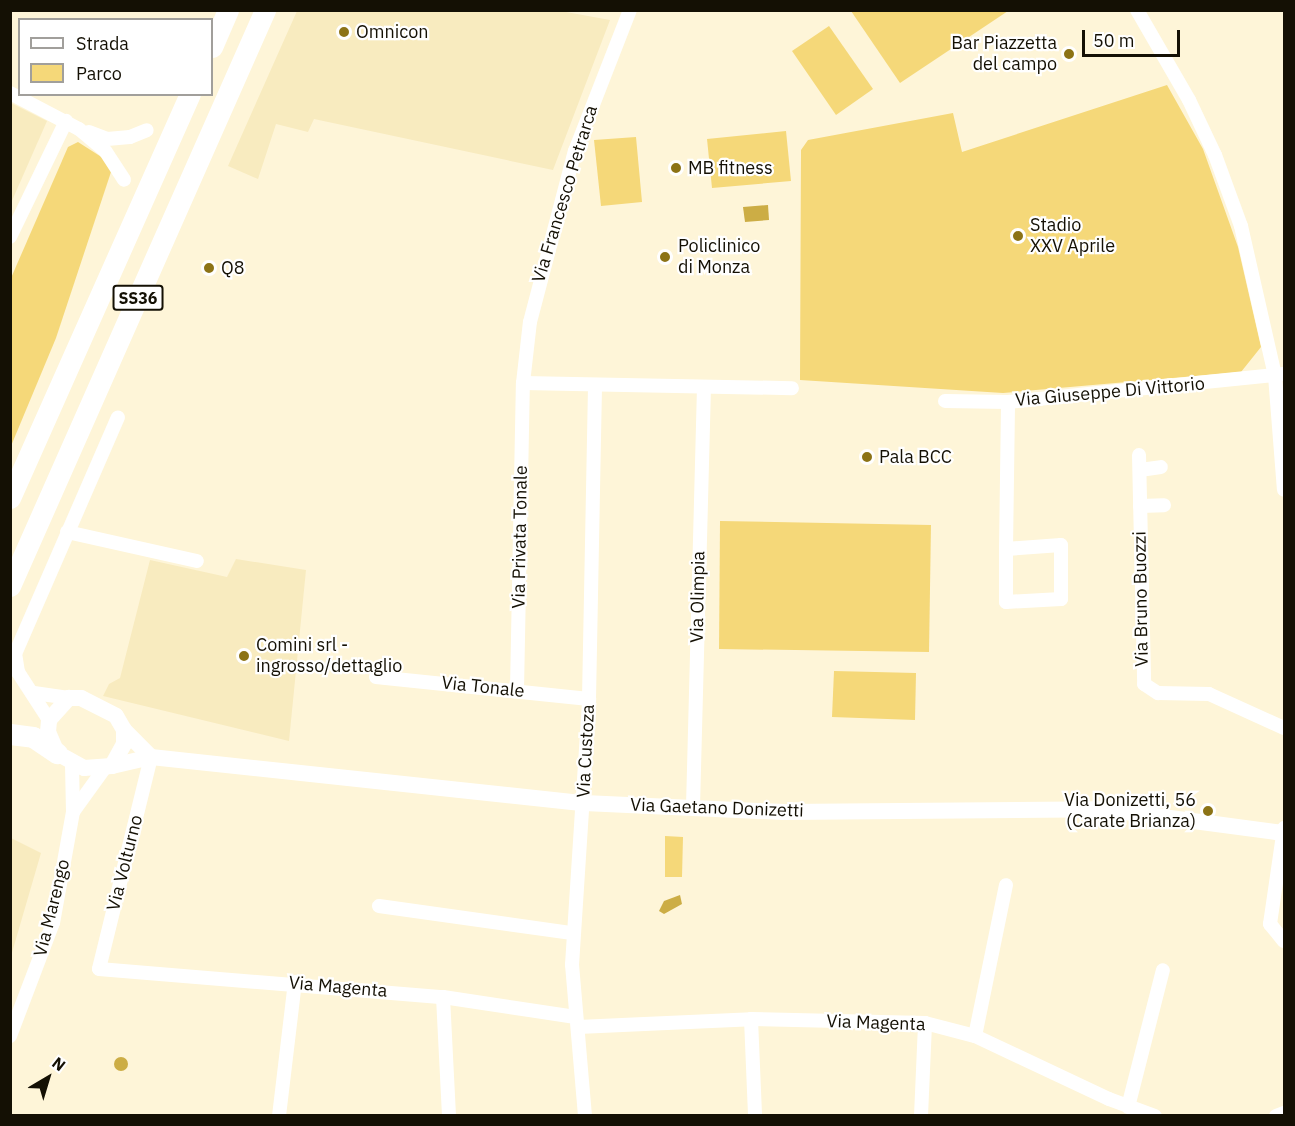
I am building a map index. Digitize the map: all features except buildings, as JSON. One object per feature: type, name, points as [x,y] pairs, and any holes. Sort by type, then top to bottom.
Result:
[{"type":"highway","points":[[213,45],[228,10]]},
{"type":"highway","name":"SS36","points":[[10,586],[265,10]]},
{"type":"highway","name":"SS36","points":[[10,498],[189,96]]},
{"type":"highway","points":[[10,734],[33,737],[64,758]]},
{"type":"street","name":"Via Francesco Petrarca","points":[[523,383],[530,322],[554,221],[592,102],[630,10]]},
{"type":"street","points":[[1137,10],[1186,94],[1215,155],[1241,226],[1280,375],[1284,490]]},
{"type":"street","points":[[10,93],[79,129],[106,152],[124,180]]},
{"type":"street","points":[[10,237],[66,121]]},
{"type":"street","points":[[79,129],[107,139],[130,137],[147,130]]},
{"type":"street","name":"Via Giuseppe Di Vittorio","points":[[945,401],[1008,402],[1280,375]]},
{"type":"street","points":[[523,383],[792,388]]},
{"type":"street","name":"Via Privata Tonale","points":[[518,690],[523,383]]},
{"type":"street","name":"Via Custoza","points":[[585,1116],[572,933],[584,803],[589,699],[595,385]]},
{"type":"street","name":"Via Olimpia","points":[[693,807],[704,387]]},
{"type":"street","points":[[1006,549],[1061,545],[1061,599],[1006,602],[1006,549],[1008,402]]},
{"type":"street","points":[[118,417],[15,654],[18,672],[34,693],[49,720],[48,732],[64,758],[108,768],[120,756],[124,730]]},
{"type":"street","name":"Via Bruno Buozzi","points":[[1161,467],[1140,463],[1144,684],[1158,693],[1209,694],[1284,728]]},
{"type":"street","name":"Via Bruno Buozzi","points":[[1140,506],[1164,505]]},
{"type":"street","points":[[67,532],[196,561]]},
{"type":"street","name":"Via Tonale","points":[[376,676],[589,699]]},
{"type":"street","points":[[34,693],[81,698],[105,708],[151,756]]},
{"type":"street","points":[[49,720],[69,698]]},
{"type":"street","name":"Via Gaetano Donizetti","points":[[108,768],[151,756],[584,803],[784,812],[1073,808],[1148,812],[1284,831]]},
{"type":"street","name":"Via Volturno","points":[[99,969],[151,756]]},
{"type":"street","name":"Via Marengo","points":[[10,1036],[47,945],[74,812],[64,758]]},
{"type":"street","name":"Via Marengo","points":[[74,812],[108,768]]},
{"type":"street","points":[[1284,831],[1270,924],[1284,941]]},
{"type":"street","points":[[975,1036],[1006,885]]},
{"type":"street","points":[[379,906],[572,933]]},
{"type":"street","name":"Via Magenta","points":[[99,969],[295,982],[442,996],[577,1022],[751,1019],[925,1023],[975,1036],[1128,1107],[1155,1116]]},
{"type":"street","points":[[1128,1107],[1163,970]]},
{"type":"street","points":[[279,1116],[295,982]]},
{"type":"street","points":[[442,996],[449,1116]]},
{"type":"street","points":[[751,1019],[755,1116]]},
{"type":"street","points":[[921,1116],[925,1023]]},
{"type":"street","points":[[1276,1116],[1284,1113]]},
{"type":"shaded area","points":[[555,10],[610,20],[553,170],[314,119],[308,132],[276,124],[258,179],[228,166],[297,11]]},
{"type":"shaded area","points":[[11,103],[47,121],[11,203]]},
{"type":"shaded area","points":[[768,205],[769,220],[745,222],[743,207]]},
{"type":"shaded area","points":[[236,559],[306,570],[289,741],[103,696],[109,684],[120,678],[150,560],[227,577]]},
{"type":"shaded area","points":[[11,838],[41,853],[11,956]]},
{"type":"shaded area","points":[[680,895],[682,904],[664,914],[659,911],[664,901]]},
{"type":"shaded area","points":[[121,1057],[126,1059],[128,1064],[126,1069],[121,1071],[116,1069],[114,1064],[116,1059]]},
{"type":"green space","points":[[851,11],[1008,11],[900,83]]},
{"type":"green space","points":[[829,26],[873,89],[836,115],[792,51]]},
{"type":"green space","name":"Stadio XXV Aprile","points":[[1167,85],[1203,149],[1238,247],[1261,347],[1241,372],[1003,393],[800,380],[801,150],[808,140],[953,113],[962,152]]},
{"type":"green space","points":[[786,131],[791,181],[712,188],[707,139]]},
{"type":"green space","points":[[636,137],[642,202],[601,206],[594,140]]},
{"type":"green space","points":[[78,142],[103,158],[112,169],[56,338],[11,446],[11,278],[68,147]]},
{"type":"green space","points":[[720,521],[931,525],[929,652],[719,649]]},
{"type":"green space","points":[[834,671],[916,673],[915,720],[832,717]]},
{"type":"green space","points":[[665,836],[683,837],[682,877],[665,877]]},
{"type":"place","name":"Omnicon","points":[[344,32]]},
{"type":"place","name":"Bar Piazzetta del campo","points":[[1069,54]]},
{"type":"place","name":"MB fitness","points":[[676,168]]},
{"type":"place","name":"Stadio XXV Aprile","points":[[1018,236]]},
{"type":"place","name":"Policlinico di Monza","points":[[665,257]]},
{"type":"place","name":"Q8","points":[[209,268]]},
{"type":"place","name":"Pala BCC","points":[[867,457]]},
{"type":"place","name":"Comini srl - ingrosso/dettaglio","points":[[244,656]]},
{"type":"place","name":"Via Donizetti, 56 (Carate Brianza)","points":[[1208,811]]}]
